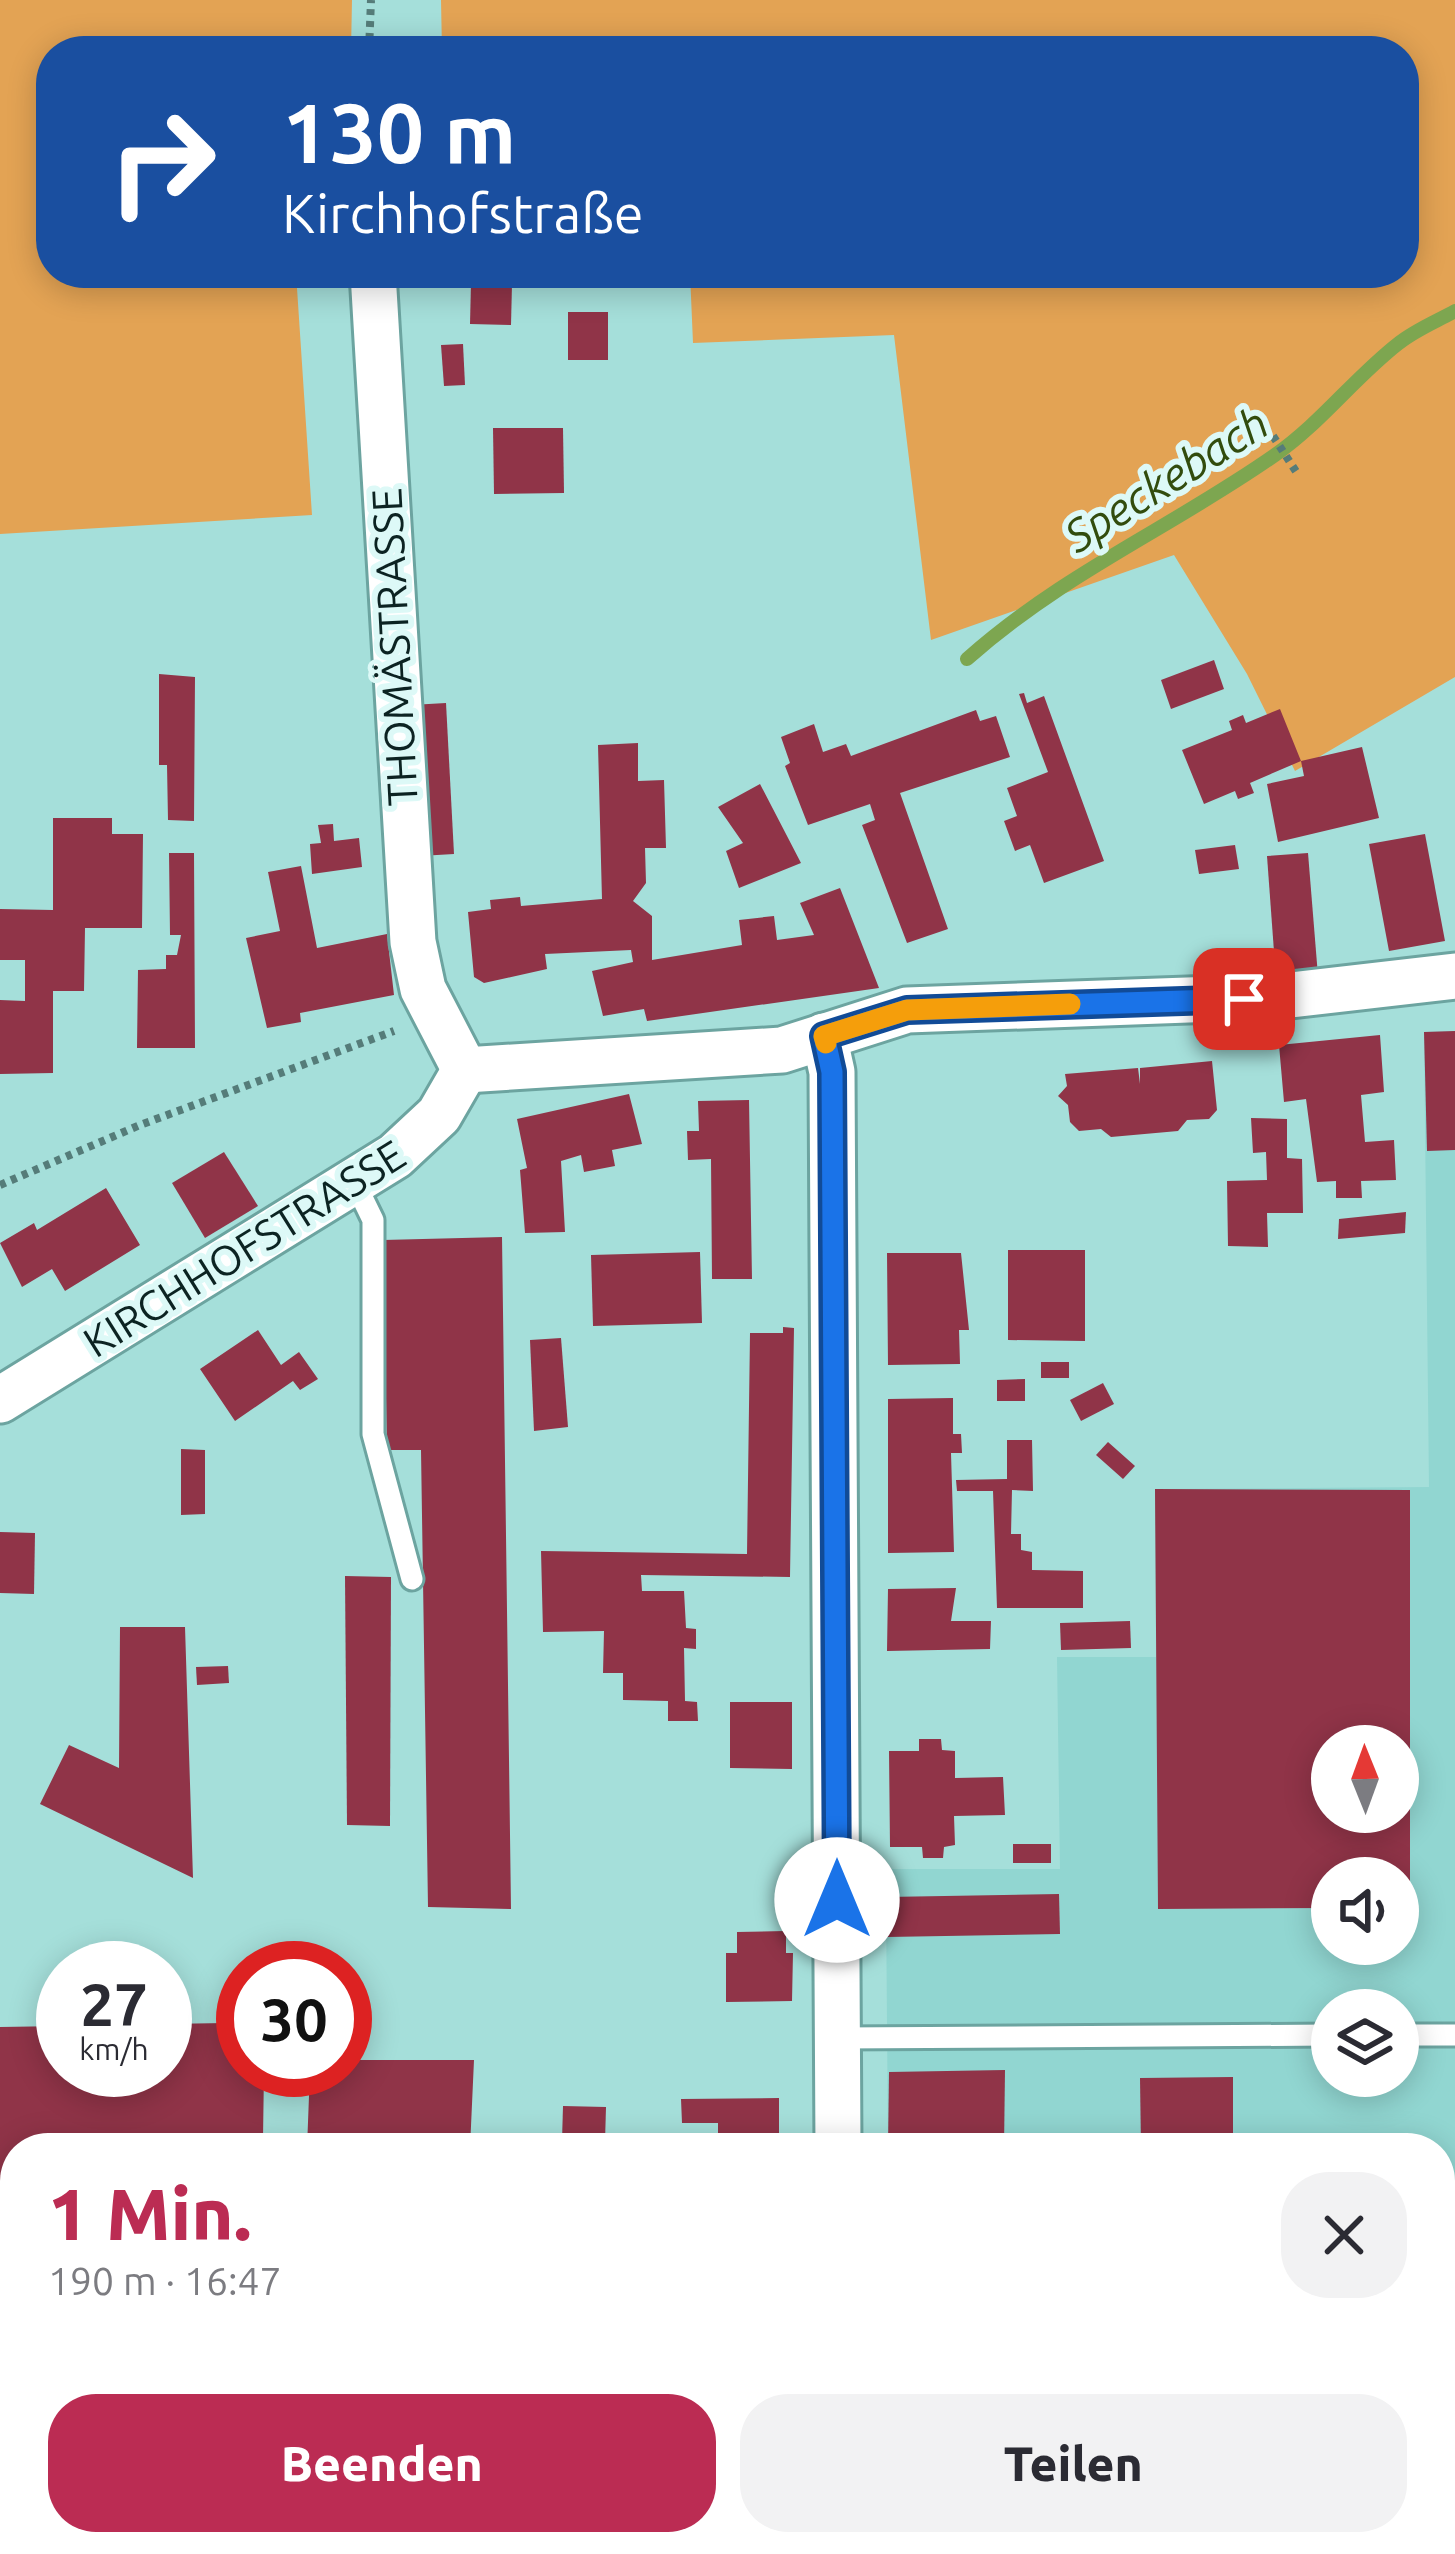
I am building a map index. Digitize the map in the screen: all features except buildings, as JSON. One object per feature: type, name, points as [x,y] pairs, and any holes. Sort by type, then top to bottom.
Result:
[{"type":"street","name":"THOMÄSTRASSE","points":[[375,288],[413,942],[435,1016]]},
{"type":"street","points":[[435,1016],[465,1070],[748,1054],[907,1010],[1273,997],[1455,976]]},
{"type":"street","points":[[824,1036],[832,1072],[838,2133]]},
{"type":"street","name":"KIRCHHOFSTRASSE","points":[[0,1400],[355,1183],[422,1136],[465,1070]]},
{"type":"lane","points":[[355,1183],[373,1220],[373,1434],[412,1579]]},
{"type":"lane","points":[[1419,2035],[1455,2035]]},
{"type":"lane","points":[[838,2038],[1311,2036]]},
{"type":"path","points":[[369,36],[370,0]]},
{"type":"path","points":[[1273,436],[1297,472]]},
{"type":"path","points":[[0,1185],[140,1125],[435,1016]]},
{"type":"shaded area","points":[[0,0],[352,0],[351,36],[36,36],[36,288],[297,288],[312,515],[0,534]]},
{"type":"shaded area","points":[[441,0],[1455,0],[1455,677],[1295,771],[1247,674],[1174,555],[931,640],[894,335],[693,343],[691,288],[1419,288],[1419,36],[442,36]]},
{"type":"shaded area","points":[[1455,1031],[1455,2133],[888,2133],[887,1869],[1060,1869],[1057,1657],[1156,1657],[1155,1489],[1429,1487],[1424,1032]]},
{"type":"waterway","name":"Speckebach","points":[[967,659],[1080,575],[1275,455],[1399,343],[1455,311]]},
{"type":"slow traffic","points":[[826,1043],[824,1036],[907,1010],[1070,1004]]},
{"type":"route","points":[[837,1900],[832,1072],[824,1036],[907,1010],[1244,999]]}]
